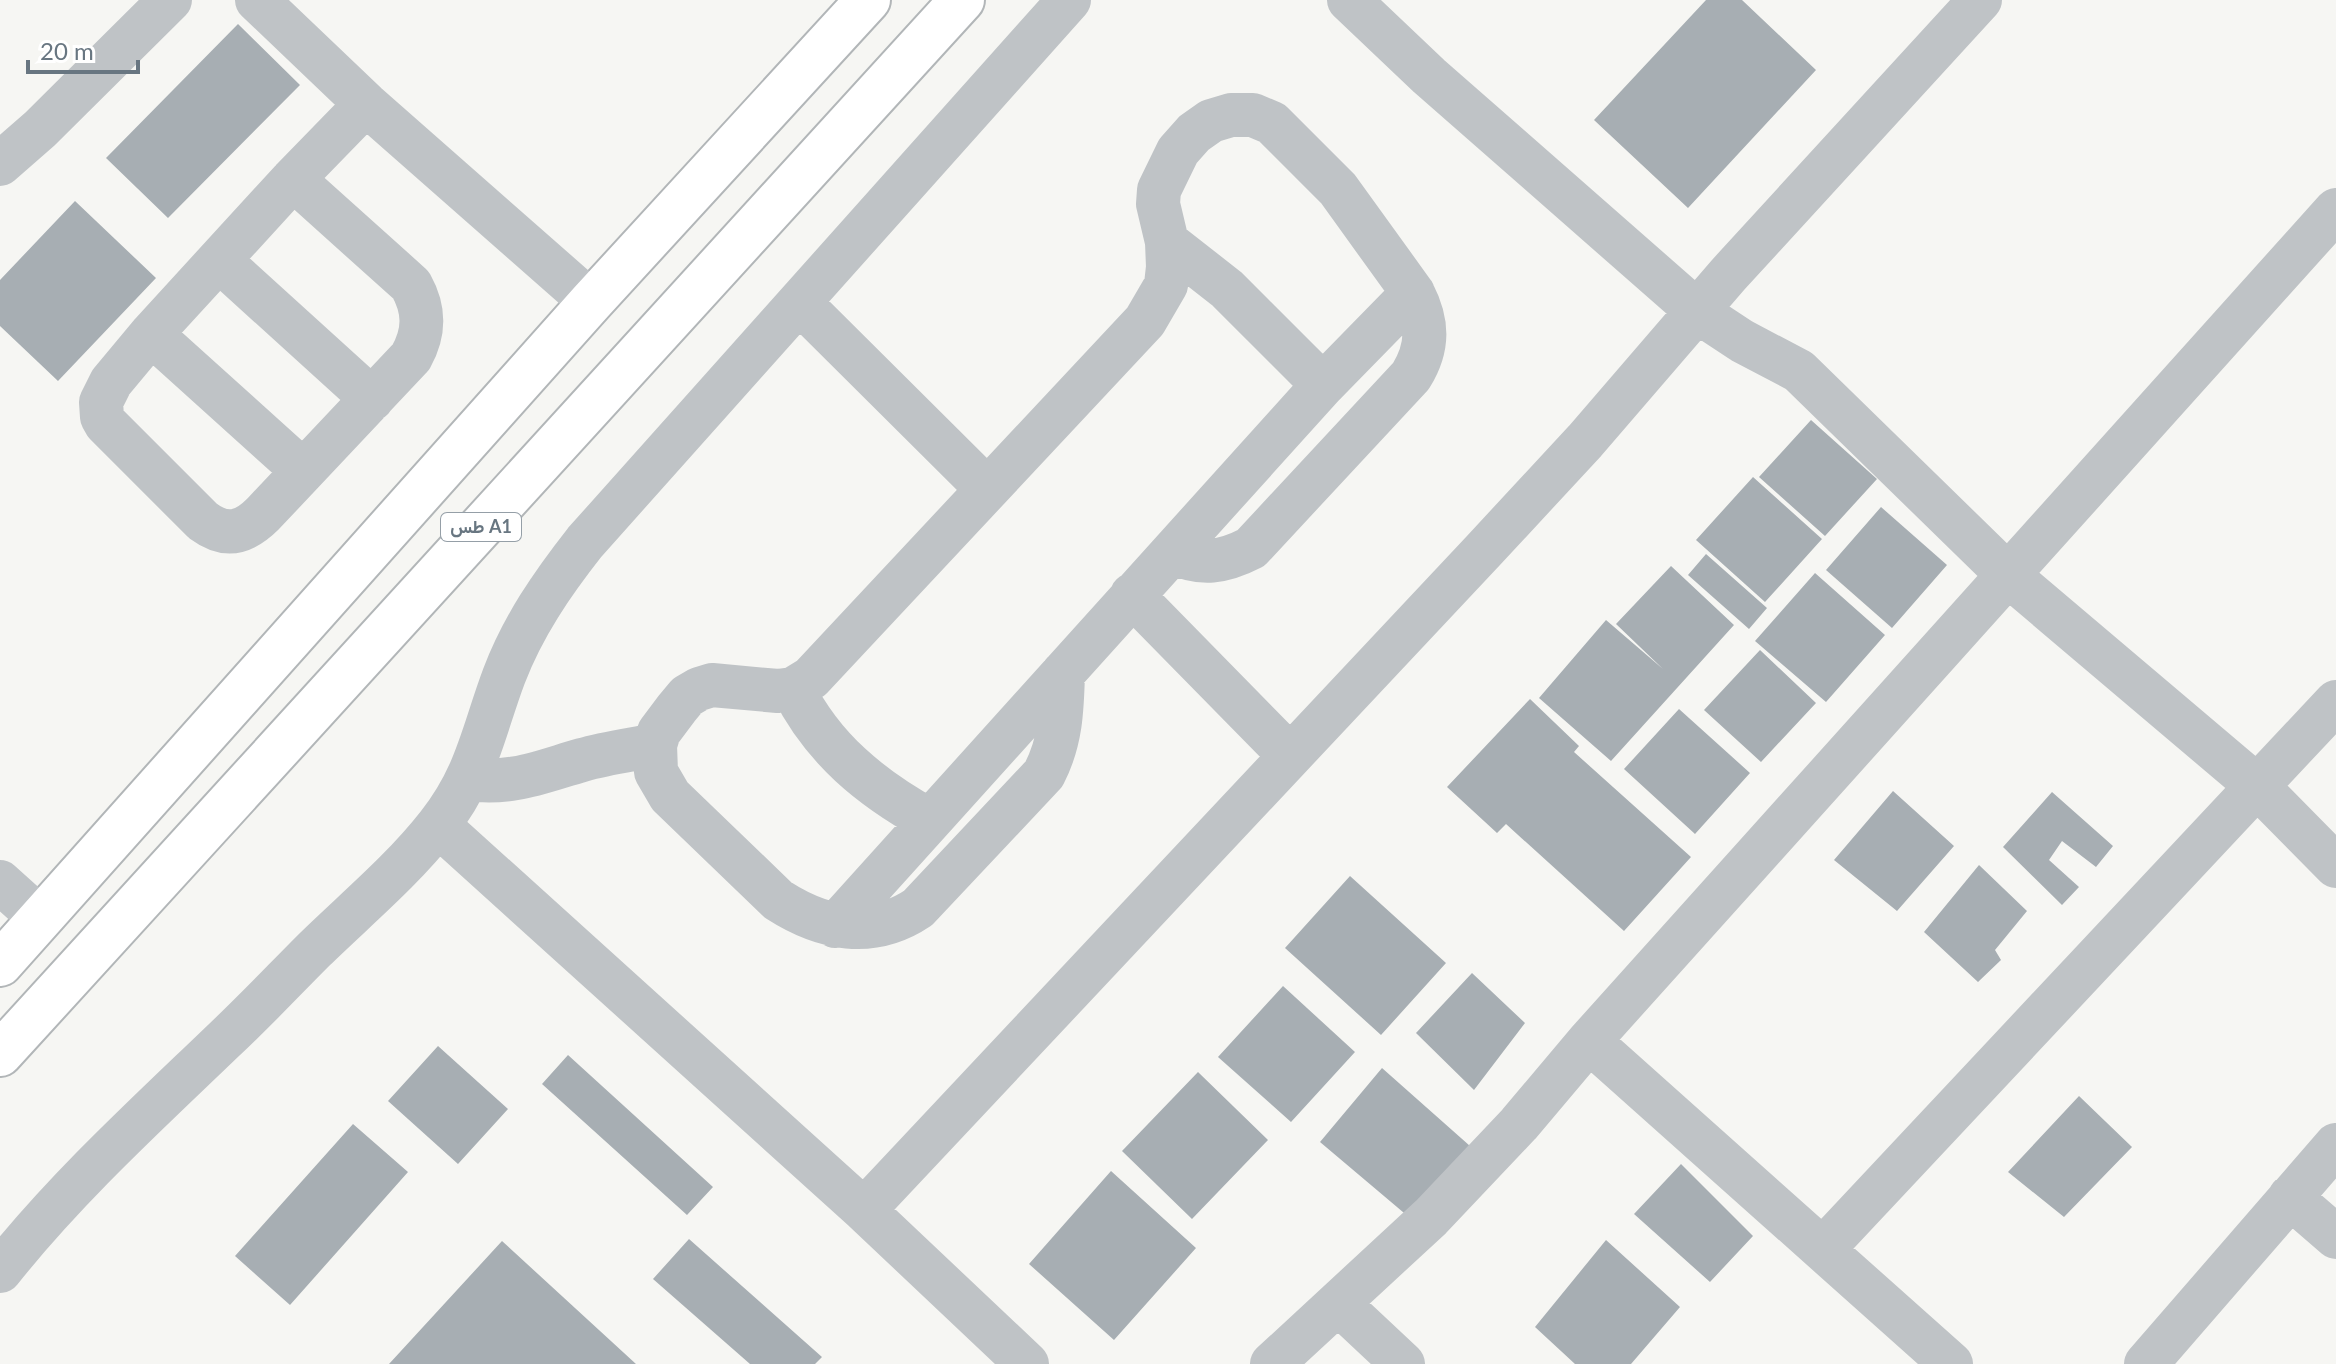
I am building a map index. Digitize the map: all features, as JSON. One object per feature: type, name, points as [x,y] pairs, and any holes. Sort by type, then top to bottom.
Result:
[{"type":"highway","name":"طس A1","points":[[0,964],[591,302],[868,0]]},
{"type":"highway","name":"طس A1","points":[[0,1054],[962,0]]},
{"type":"street","points":[[0,164],[40,129],[170,0]]},
{"type":"street","points":[[257,0],[366,104],[591,302]]},
{"type":"street","points":[[0,1271],[132,1128],[382,886],[438,825],[467,779],[481,749],[500,688],[520,639],[553,583],[585,542],[1069,0]]},
{"type":"street","points":[[1349,0],[1429,76],[1698,312],[1742,341],[1799,371],[2008,575],[2257,786],[2336,866]]},
{"type":"street","points":[[864,1210],[1544,485],[1728,275],[1980,0]]},
{"type":"street","points":[[293,179],[411,285],[423,316],[418,344],[411,357],[263,514],[244,530],[222,532],[203,521],[111,430],[102,417],[101,402],[107,388],[151,334],[293,179],[366,104]]},
{"type":"street","points":[[1063,673],[1060,734],[1044,774],[1031,792],[918,908],[902,919],[881,926],[835,926],[805,916],[778,900],[670,796],[656,772],[655,745],[659,732],[687,696],[712,685],[778,691],[793,689],[822,668],[986,488],[1115,355],[1145,321],[1166,285],[1167,242],[1158,204],[1159,190],[1178,151],[1194,133],[1211,121],[1231,115],[1253,115],[1272,123],[1338,189],[1413,293],[1421,308],[1425,343],[1420,361],[1411,376],[1251,548],[1232,558],[1210,562],[1189,560],[1173,552]]},
{"type":"street","points":[[1272,1364],[1453,1194],[1519,1124],[1589,1041],[2336,210]]},
{"type":"street","points":[[1167,242],[1227,289],[1323,385]]},
{"type":"street","points":[[220,261],[372,399]]},
{"type":"street","points":[[835,926],[1323,385],[1413,293]]},
{"type":"street","points":[[800,303],[986,488]]},
{"type":"street","points":[[151,334],[303,471]]},
{"type":"street","points":[[1132,595],[1290,756]]},
{"type":"street","points":[[793,689],[817,729],[848,765],[886,795],[929,820]]},
{"type":"street","points":[[1823,1249],[2336,702]]},
{"type":"street","points":[[467,779],[486,782],[519,779],[601,755],[655,745]]},
{"type":"street","points":[[438,825],[864,1210],[1027,1364]]},
{"type":"street","points":[[0,882],[40,918]]},
{"type":"street","points":[[1589,1041],[1951,1364]]},
{"type":"street","points":[[2146,1364],[2336,1145]]},
{"type":"street","points":[[2290,1197],[2336,1237]]},
{"type":"street","points":[[1339,1304],[1403,1364]]},
{"type":"building","points":[[1706,0],[1742,0],[1816,70],[1688,208],[1594,120]]},
{"type":"building","points":[[238,24],[300,85],[168,218],[106,158]]},
{"type":"building","points":[[75,201],[156,278],[58,381],[0,326],[0,280]]},
{"type":"building","points":[[1811,420],[1877,479],[1825,536],[1759,477]]},
{"type":"building","points":[[1753,477],[1822,539],[1765,602],[1696,540]]},
{"type":"building","points":[[1881,507],[1947,565],[1892,628],[1826,570]]},
{"type":"building","points":[[1706,554],[1767,608],[1749,629],[1688,575]]},
{"type":"building","points":[[1671,566],[1734,625],[1611,761],[1539,698],[1606,620],[1663,669],[1616,624]]},
{"type":"building","points":[[1815,573],[1885,635],[1826,702],[1755,641]]},
{"type":"building","points":[[1760,650],[1816,703],[1761,762],[1704,710]]},
{"type":"building","points":[[1530,699],[1579,746],[1574,752],[1691,857],[1624,931],[1506,824],[1497,833],[1447,787]]},
{"type":"building","points":[[1679,709],[1750,773],[1695,834],[1624,769]]},
{"type":"building","points":[[1893,791],[1954,846],[1897,911],[1834,860]]},
{"type":"building","points":[[2052,792],[2113,846],[2096,867],[2062,841],[2049,860],[2079,887],[2062,905],[2003,847]]},
{"type":"building","points":[[1979,865],[2027,911],[1995,950],[2001,960],[1978,982],[1924,932]]},
{"type":"building","points":[[1350,876],[1446,963],[1381,1035],[1285,948]]},
{"type":"building","points":[[1472,973],[1525,1023],[1474,1090],[1416,1033]]},
{"type":"building","points":[[1283,986],[1355,1052],[1291,1122],[1218,1057]]},
{"type":"building","points":[[438,1046],[508,1109],[458,1164],[388,1101]]},
{"type":"building","points":[[568,1055],[713,1187],[687,1215],[542,1084]]},
{"type":"building","points":[[1382,1068],[1470,1146],[1410,1218],[1320,1142]]},
{"type":"building","points":[[1198,1072],[1268,1140],[1192,1219],[1122,1151]]},
{"type":"building","points":[[2079,1096],[2132,1147],[2064,1217],[2008,1172]]},
{"type":"building","points":[[353,1124],[408,1172],[290,1305],[235,1256]]},
{"type":"building","points":[[1681,1164],[1753,1236],[1710,1282],[1634,1214]]},
{"type":"building","points":[[1111,1171],[1196,1248],[1114,1340],[1029,1264]]},
{"type":"building","points":[[689,1239],[822,1357],[815,1364],[750,1364],[653,1279]]},
{"type":"building","points":[[1606,1240],[1680,1307],[1631,1364],[1575,1364],[1535,1327]]},
{"type":"building","points":[[502,1241],[636,1364],[389,1364]]}]
